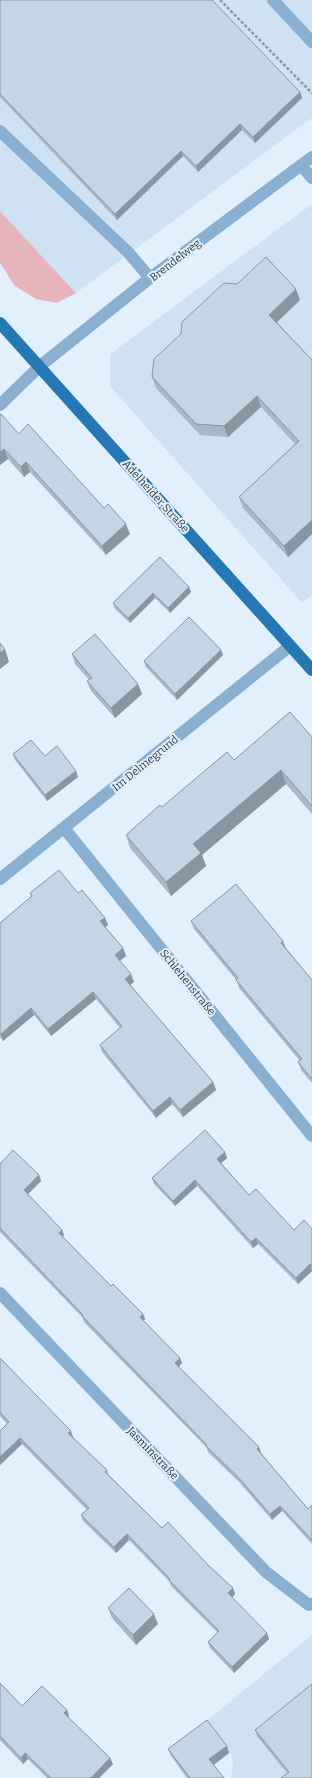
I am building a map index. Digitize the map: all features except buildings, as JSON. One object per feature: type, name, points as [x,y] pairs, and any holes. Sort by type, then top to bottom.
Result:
[{"type":"main road","name":"Adelheider Straße","points":[[0,323],[312,670]]},
{"type":"street","points":[[273,0],[312,42]]},
{"type":"street","points":[[0,130],[128,252],[150,278]]},
{"type":"street","name":"Brendelweg","points":[[0,405],[40,366],[150,278],[312,157]]},
{"type":"street","points":[[301,165],[312,178]]},
{"type":"street","name":"Im Delmegrund","points":[[0,880],[290,646]]},
{"type":"street","name":"Schlehenstraße","points":[[64,828],[312,1136]]},
{"type":"street","name":"Jasminstraße","points":[[0,1293],[266,1572],[311,1607]]},
{"type":"path","points":[[220,0],[312,93]]},
{"type":"shaded area","points":[[0,0],[312,0],[312,118],[76,293],[0,211]]},
{"type":"shaded area","points":[[312,204],[312,595],[302,603],[110,386],[110,354]]},
{"type":"shaded area","points":[[0,211],[76,293],[57,303],[36,299],[15,286],[0,263]]},
{"type":"shaded area","points":[[312,1635],[312,1778],[231,1778],[233,1763],[231,1754],[206,1721]]}]
